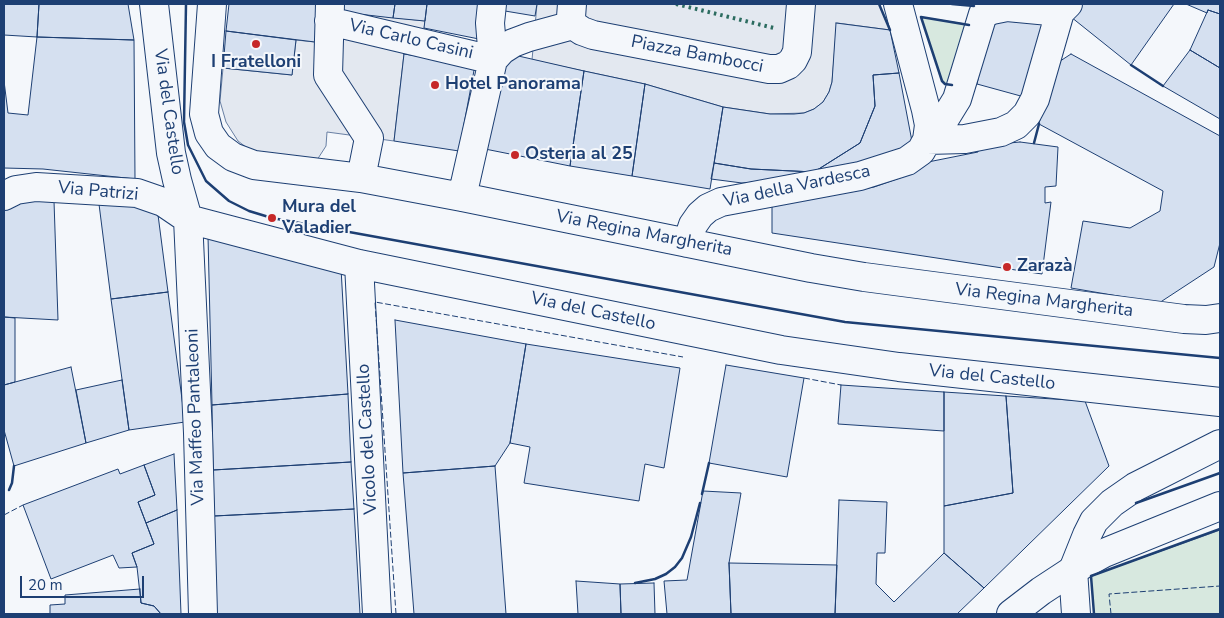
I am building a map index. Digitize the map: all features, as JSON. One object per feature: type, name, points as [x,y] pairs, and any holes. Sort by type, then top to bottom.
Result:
[{"type":"street","name":"Via del Castello","points":[[154,4],[171,153],[176,180],[188,219],[359,264],[818,357],[1220,402]]},
{"type":"street","name":"Via Regina Margherita","points":[[212,4],[204,114],[209,133],[218,146],[233,157],[254,165],[362,178],[811,268],[1189,320],[1220,318]]},
{"type":"street","points":[[462,197],[493,60],[490,23],[492,4]]},
{"type":"street","name":"Piazza Bambocci","points":[[493,60],[502,50],[513,43],[530,37],[573,14],[582,31],[593,35],[769,69],[779,69],[788,65],[797,52],[801,4]]},
{"type":"street","points":[[898,4],[926,110],[929,125],[928,140],[965,139],[1001,132],[1016,124],[1027,114],[1035,100],[1064,8]]},
{"type":"street","name":"Via della Vardesca","points":[[687,243],[693,225],[700,215],[708,208],[721,202],[734,198],[825,184],[860,176],[907,160],[921,151],[957,100],[983,14],[1007,7],[1064,8]]},
{"type":"street","points":[[330,12],[328,75],[369,138],[362,178]]},
{"type":"street","name":"Via Carlo Casini","points":[[330,12],[493,60]]},
{"type":"street","name":"Via Patrizi","points":[[4,196],[16,190],[36,187],[137,193],[162,202],[188,219]]},
{"type":"street","name":"Via Maffeo Pantaleoni","points":[[188,219],[198,434],[203,614]]},
{"type":"street","name":"Vicolo del Castello","points":[[359,264],[377,614]]},
{"type":"street","points":[[1076,614],[1073,570],[1086,535],[1094,521],[1112,503],[1146,481],[1220,444]]},
{"type":"street","points":[[1011,614],[1073,570],[1112,549],[1220,506]]},
{"type":"shaded area","points":[[537,4],[879,4],[890,30],[837,23],[832,82],[823,102],[814,109],[804,113],[770,114],[723,107],[645,84],[532,60]]},
{"type":"shaded area","points":[[319,9],[425,21],[421,56],[404,54],[394,141],[327,132],[326,146],[317,160],[255,154],[238,141],[226,122],[220,101],[223,68],[292,75],[296,40],[315,42]]},
{"type":"shaded area","points":[[921,17],[972,25],[949,86],[942,81]]},
{"type":"shaded area","points":[[1220,530],[1220,614],[1094,614],[1091,576]]},
{"type":"building","points":[[4,4],[39,4],[37,37],[4,35]]},
{"type":"building","points":[[39,4],[128,4],[134,40],[37,37]]},
{"type":"building","points":[[229,4],[319,4],[315,42],[226,31]]},
{"type":"building","points":[[342,4],[395,4],[393,18],[341,12]]},
{"type":"building","points":[[395,4],[427,4],[425,21],[393,18]]},
{"type":"building","points":[[427,4],[488,4],[484,40],[424,28]]},
{"type":"building","points":[[494,4],[537,4],[535,16],[493,9]]},
{"type":"building","points":[[1079,4],[1174,4],[1131,65],[1071,17]]},
{"type":"building","points":[[1186,4],[1220,4],[1220,14],[1208,10],[1207,13]]},
{"type":"building","points":[[1208,10],[1220,14],[1220,68],[1190,50]]},
{"type":"building","points":[[990,20],[1050,24],[1028,98],[977,84]]},
{"type":"building","points":[[836,23],[890,30],[899,73],[873,75],[875,106],[860,143],[814,172],[751,169],[714,163],[723,107],[770,114],[794,114],[814,109],[823,102],[832,82]]},
{"type":"building","points":[[226,31],[296,40],[292,75],[223,68]]},
{"type":"building","points":[[37,37],[134,40],[135,179],[43,169],[4,168],[4,81],[8,113],[28,115]]},
{"type":"building","points":[[1190,50],[1220,68],[1220,119],[1163,86]]},
{"type":"building","name":"Hotel Panorama","points":[[404,54],[475,65],[459,151],[394,141]]},
{"type":"building","points":[[1071,54],[1220,136],[1220,243],[1214,267],[1159,303],[1071,288],[1083,221],[1130,228],[1160,211],[1163,191],[1039,124],[1051,67]]},
{"type":"building","points":[[514,55],[584,71],[570,166],[485,149],[506,60]]},
{"type":"building","points":[[584,71],[645,84],[632,176],[570,166]]},
{"type":"building","points":[[899,73],[914,152],[829,176],[742,183],[711,179],[714,163],[751,169],[814,172],[860,143],[875,106],[873,75]]},
{"type":"building","points":[[645,84],[723,107],[710,189],[632,176]]},
{"type":"building","points":[[1020,142],[1058,147],[1056,186],[1045,187],[1045,203],[1051,202],[1042,274],[772,233],[772,203],[874,187],[911,174],[908,166],[978,152],[978,146]]},
{"type":"building","points":[[4,198],[54,201],[58,320],[4,317]]},
{"type":"building","points":[[99,204],[157,207],[168,292],[111,299]]},
{"type":"building","points":[[208,236],[341,268],[348,394],[212,405]]},
{"type":"building","points":[[168,292],[185,422],[129,430],[111,299]]},
{"type":"building","points":[[4,317],[15,318],[15,382],[4,385]]},
{"type":"building","points":[[395,320],[526,344],[510,443],[495,466],[403,473]]},
{"type":"building","points":[[526,344],[680,368],[664,468],[645,464],[639,501],[524,483],[530,447],[510,443]]},
{"type":"building","points":[[726,365],[804,378],[787,477],[709,463]]},
{"type":"building","points":[[71,367],[86,443],[14,466],[4,430],[4,385]]},
{"type":"building","points":[[122,380],[129,430],[86,443],[76,390]]},
{"type":"building","points":[[841,385],[944,392],[944,431],[838,424]]},
{"type":"building","points":[[944,392],[1006,396],[1013,493],[944,506]]},
{"type":"building","points":[[348,394],[351,462],[213,470],[212,405]]},
{"type":"building","points":[[1006,396],[1085,401],[1109,466],[984,588],[944,553],[944,506],[1013,493]]},
{"type":"building","points":[[174,454],[177,510],[146,523],[138,502],[155,495],[144,465]]},
{"type":"building","points":[[351,462],[354,509],[214,516],[213,470]]},
{"type":"building","points":[[144,465],[155,495],[138,502],[154,544],[132,553],[137,567],[119,568],[113,555],[51,579],[23,505],[118,469],[120,474]]},
{"type":"building","points":[[495,466],[506,614],[414,614],[403,473]]},
{"type":"building","points":[[703,491],[741,493],[729,563],[731,614],[667,614],[664,581],[687,580]]},
{"type":"building","points":[[839,500],[887,502],[885,553],[877,553],[876,584],[894,602],[944,553],[984,588],[957,614],[835,614]]},
{"type":"building","points":[[354,509],[360,614],[216,614],[214,516]]},
{"type":"building","points":[[177,510],[181,614],[161,614],[154,606],[141,603],[137,567],[132,553],[154,544],[146,523]]},
{"type":"building","points":[[729,563],[837,565],[835,614],[731,614]]},
{"type":"building","points":[[576,581],[620,584],[621,614],[578,614]]},
{"type":"building","points":[[654,583],[655,614],[621,614],[620,584]]},
{"type":"building","points":[[140,589],[141,603],[154,606],[161,614],[50,614],[50,605],[65,604],[65,595]]},
{"type":"hedge","points":[[676,4],[774,28]]},
{"type":"fence","points":[[396,614],[375,302],[683,357]]},
{"type":"fence","points":[[804,378],[841,385]]},
{"type":"fence","points":[[4,515],[23,505]]},
{"type":"fence","points":[[1111,614],[1109,594],[1220,586]]},
{"type":"wall","points":[[186,4],[184,122],[188,145],[206,181],[229,201],[249,211],[272,218],[845,322],[1220,358]]},
{"type":"wall","points":[[879,4],[890,30]]},
{"type":"wall","points":[[952,4],[974,6]]},
{"type":"wall","points":[[952,85],[945,84],[942,81],[921,17],[969,25]]},
{"type":"wall","points":[[1131,65],[1163,86]]},
{"type":"wall","points":[[1034,143],[1039,124]]},
{"type":"wall","points":[[702,494],[709,463]]},
{"type":"wall","points":[[9,490],[12,483],[14,466]]},
{"type":"wall","points":[[1136,503],[1220,473]]},
{"type":"wall","points":[[635,583],[655,579],[675,567],[682,558],[691,537],[700,503]]},
{"type":"wall","points":[[1094,614],[1091,576],[1220,529]]},
{"type":"place","name":"I Fratelloni","points":[[256,44]]},
{"type":"place","name":"Hotel Panorama","points":[[435,85]]},
{"type":"place","name":"Osteria al 25","points":[[515,155]]},
{"type":"place","name":"Mura del Valadier","points":[[272,218]]},
{"type":"place","name":"Zarazà","points":[[1007,267]]}]
